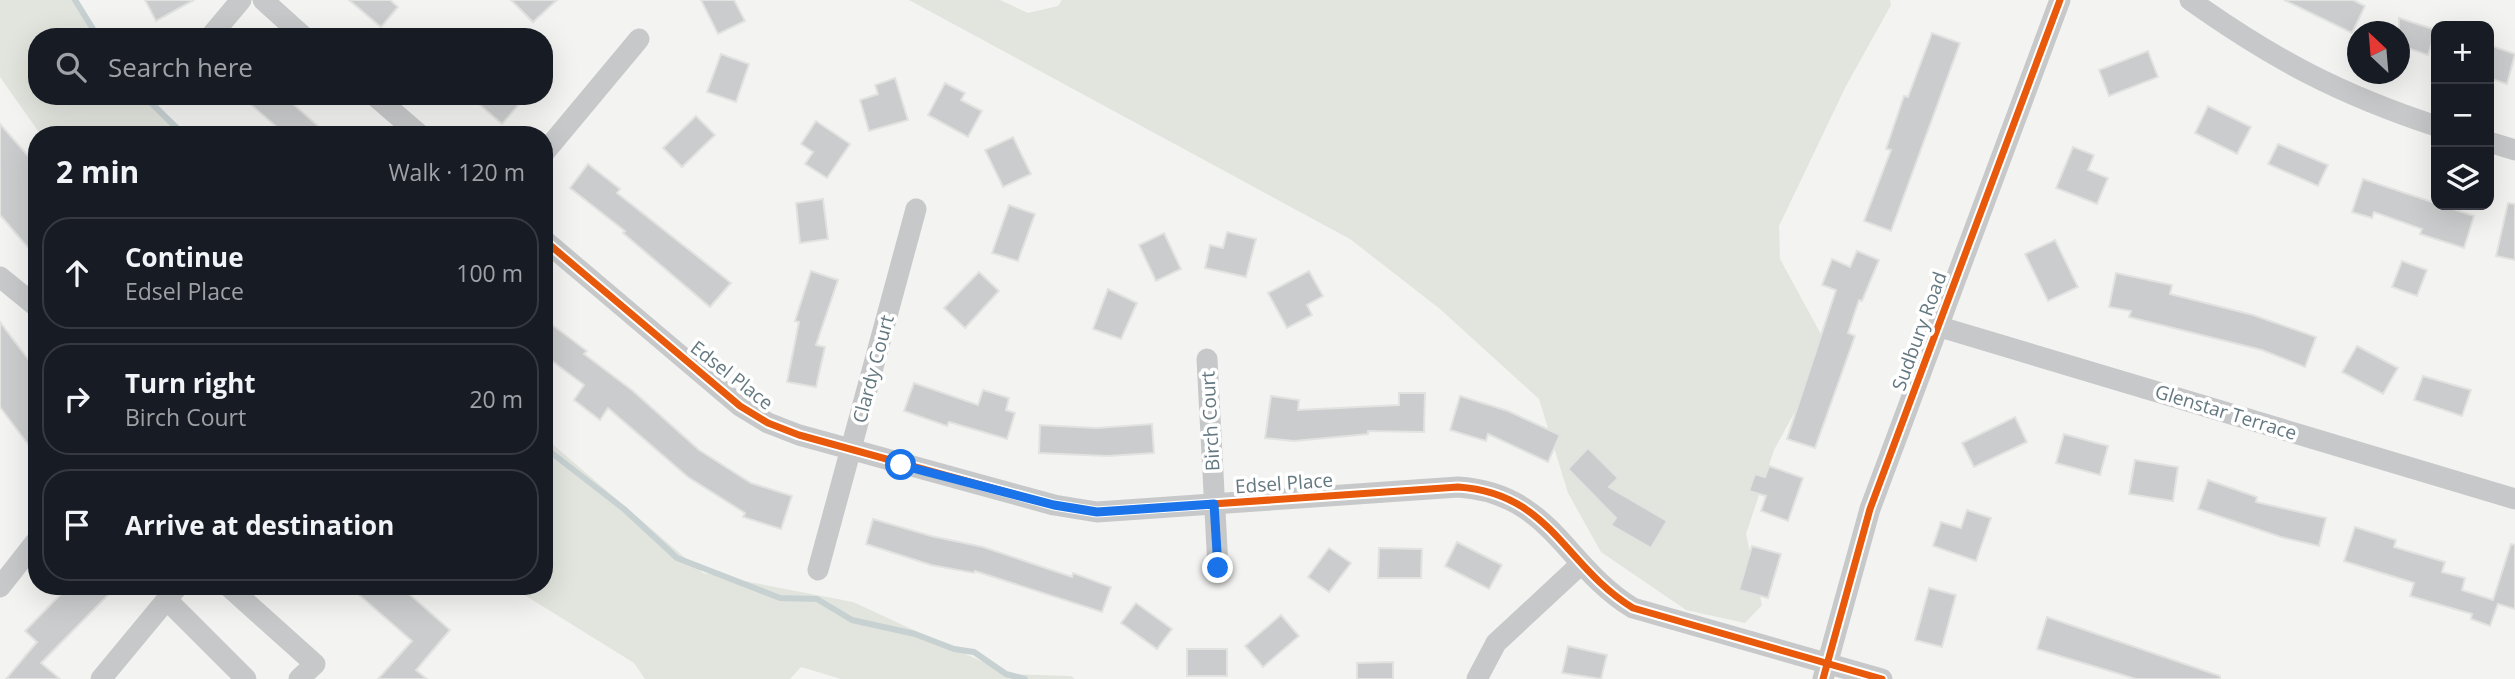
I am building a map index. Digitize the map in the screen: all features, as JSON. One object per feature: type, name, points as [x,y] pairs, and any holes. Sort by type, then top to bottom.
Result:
[{"type":"street","points":[[218,28],[241,0]]},
{"type":"street","points":[[263,0],[294,28]]},
{"type":"street","name":"Sudbury Road","points":[[1825,672],[1870,509],[2060,0]]},
{"type":"street","points":[[2189,0],[2228,28],[2316,80],[2371,104],[2431,123]]},
{"type":"street","points":[[553,142],[639,39]]},
{"type":"street","points":[[385,105],[410,126]]},
{"type":"street","points":[[2494,144],[2515,150]]},
{"type":"street","name":"Clardy Court","points":[[818,570],[916,209]]},
{"type":"street","name":"Edsel Place","points":[[553,248],[740,406],[768,423],[850,450],[1054,505],[1097,512],[1472,488],[1513,500],[1537,514],[1610,594],[1640,611],[1825,672],[1882,679]]},
{"type":"street","points":[[0,277],[28,300]]},
{"type":"street","name":"Glenstar Terrace","points":[[1937,326],[2515,499]]},
{"type":"street","name":"Birch Court","points":[[1207,359],[1218,568]]},
{"type":"street","points":[[0,587],[28,551]]},
{"type":"street","points":[[1477,679],[1496,643],[1581,564]]},
{"type":"street","points":[[101,679],[170,595]]},
{"type":"street","points":[[174,595],[246,679]]},
{"type":"street","points":[[238,595],[315,664],[299,679]]},
{"type":"shaded area","points":[[0,0],[77,0],[92,28],[28,28],[28,105],[152,105],[176,126],[35,126],[0,77]]},
{"type":"shaded area","points":[[909,0],[1000,0],[1028,13],[1058,6],[1062,0],[1890,0],[1891,5],[1846,86],[1779,226],[1780,259],[1829,349],[1774,450],[1746,534],[1762,605],[1745,623],[1686,610],[1601,552],[1568,493],[1539,399],[1440,309],[1350,239]]},
{"type":"shaded area","points":[[553,445],[703,573],[853,602],[1009,674],[1071,676],[1075,679],[841,679],[801,667],[790,679],[645,679],[634,663],[524,595],[553,595]]},
{"type":"building","points":[[145,0],[194,0],[156,21]]},
{"type":"building","points":[[349,0],[390,0],[398,7],[381,27]]},
{"type":"building","points":[[511,0],[557,0],[533,22]]},
{"type":"building","points":[[701,0],[734,0],[745,21],[718,34]]},
{"type":"building","points":[[2284,0],[2353,0],[2365,6],[2358,21],[2347,21],[2347,31]]},
{"type":"building","points":[[2410,22],[2431,28],[2428,55],[2410,49]]},
{"type":"building","points":[[1932,33],[1960,43],[1891,231],[1864,221],[1891,150],[1886,149],[1904,96],[1908,97]]},
{"type":"building","points":[[2494,47],[2515,54],[2507,84],[2494,80]]},
{"type":"building","points":[[2148,51],[2158,77],[2109,96],[2099,70]]},
{"type":"building","points":[[721,54],[749,64],[736,102],[707,92]]},
{"type":"building","points":[[895,78],[908,120],[869,131],[860,100],[878,94],[875,85]]},
{"type":"building","points":[[945,83],[965,93],[961,100],[982,111],[968,137],[928,115]]},
{"type":"building","points":[[251,105],[294,105],[318,126],[276,126]]},
{"type":"building","points":[[480,105],[518,105],[502,124]]},
{"type":"building","points":[[2208,106],[2251,127],[2237,154],[2195,133]]},
{"type":"building","points":[[696,116],[715,135],[682,167],[663,148]]},
{"type":"building","points":[[816,121],[850,144],[827,178],[805,164],[813,152],[801,144]]},
{"type":"building","points":[[0,124],[28,156],[28,248],[0,215]]},
{"type":"building","points":[[1013,137],[1031,174],[1003,187],[985,150]]},
{"type":"building","points":[[2278,144],[2328,165],[2318,186],[2268,164]]},
{"type":"building","points":[[2073,147],[2094,155],[2088,170],[2108,178],[2097,204],[2056,188]]},
{"type":"building","points":[[588,164],[620,189],[617,193],[731,283],[710,307],[623,233],[625,231],[570,188]]},
{"type":"building","points":[[2363,179],[2431,202],[2431,210],[2456,210],[2474,216],[2464,248],[2420,234],[2422,229],[2374,212],[2372,218],[2352,212]]},
{"type":"building","points":[[823,199],[828,239],[800,243],[796,203]]},
{"type":"building","points":[[2508,203],[2515,204],[2515,260],[2496,256]]},
{"type":"building","points":[[1009,205],[1035,214],[1018,261],[992,253]]},
{"type":"building","points":[[1227,232],[1256,239],[1246,277],[1205,268],[1210,245],[1223,248]]},
{"type":"building","points":[[1164,233],[1181,269],[1156,281],[1139,245]]},
{"type":"building","points":[[2055,240],[2078,287],[2048,301],[2025,254]]},
{"type":"building","points":[[1857,251],[1879,260],[1862,301],[1859,300],[1848,333],[1855,336],[1815,448],[1787,439],[1836,290],[1822,285],[1832,259],[1850,267]]},
{"type":"building","points":[[2402,261],[2427,270],[2417,296],[2392,287]]},
{"type":"building","points":[[811,271],[838,280],[816,345],[825,347],[816,387],[787,382],[799,322],[795,321]]},
{"type":"building","points":[[1309,271],[1323,296],[1307,305],[1312,315],[1287,328],[1268,293]]},
{"type":"building","points":[[979,272],[999,291],[965,328],[944,308]]},
{"type":"building","points":[[2116,273],[2172,285],[2170,294],[2253,315],[2316,337],[2305,367],[2262,350],[2129,317],[2131,311],[2109,307]]},
{"type":"building","points":[[1108,289],[1137,303],[1121,339],[1093,329]]},
{"type":"building","points":[[0,322],[28,359],[28,444],[0,407]]},
{"type":"building","points":[[553,326],[587,351],[584,354],[633,391],[699,450],[751,483],[792,496],[781,529],[743,517],[745,513],[688,477],[608,408],[600,420],[574,400],[584,385],[553,362]]},
{"type":"building","points":[[2357,346],[2398,368],[2383,394],[2342,372]]},
{"type":"building","points":[[2423,376],[2471,390],[2462,416],[2414,400]]},
{"type":"building","points":[[914,383],[978,405],[983,390],[1009,398],[1006,410],[1015,413],[1007,439],[949,422],[947,426],[904,411]]},
{"type":"building","points":[[1399,393],[1425,393],[1424,432],[1368,431],[1368,434],[1294,441],[1265,438],[1271,396],[1299,400],[1298,410],[1399,405]]},
{"type":"building","points":[[1460,396],[1508,411],[1560,435],[1548,462],[1488,434],[1486,441],[1450,430]]},
{"type":"building","points":[[2015,417],[2027,442],[1974,467],[1962,443]]},
{"type":"building","points":[[1152,424],[1154,453],[1107,456],[1039,453],[1040,425],[1097,428]]},
{"type":"building","points":[[2064,434],[2108,446],[2100,475],[2056,463]]},
{"type":"building","points":[[1588,448],[1618,478],[1609,487],[1667,521],[1651,548],[1611,525],[1616,518],[1568,469]]},
{"type":"building","points":[[2135,460],[2178,467],[2173,501],[2129,494]]},
{"type":"building","points":[[1769,466],[1803,478],[1788,521],[1761,511],[1766,496],[1749,491],[1755,474],[1765,477]]},
{"type":"building","points":[[2208,480],[2257,497],[2256,502],[2326,518],[2319,546],[2281,537],[2198,509]]},
{"type":"building","points":[[1967,510],[1991,518],[1976,561],[1933,546],[1941,522],[1961,528]]},
{"type":"building","points":[[873,519],[931,536],[983,547],[1111,587],[1102,612],[975,571],[974,573],[931,565],[866,544]]},
{"type":"building","points":[[2355,527],[2396,540],[2394,547],[2445,562],[2442,572],[2465,578],[2462,590],[2493,600],[2511,544],[2515,545],[2515,609],[2498,604],[2490,626],[2471,619],[2472,614],[2410,596],[2414,583],[2344,561]]},
{"type":"building","points":[[1457,542],[1502,565],[1489,589],[1445,566]]},
{"type":"building","points":[[1752,546],[1781,554],[1768,598],[1739,590]]},
{"type":"building","points":[[1329,548],[1351,563],[1329,592],[1308,577]]},
{"type":"building","points":[[1379,548],[1422,549],[1421,578],[1378,578]]},
{"type":"building","points":[[1929,588],[1956,595],[1942,647],[1915,640]]},
{"type":"building","points":[[60,595],[108,595],[41,663],[60,679],[6,679],[37,642],[25,631]]},
{"type":"building","points":[[359,595],[410,595],[450,630],[416,670],[427,679],[378,679],[412,641]]},
{"type":"building","points":[[1136,603],[1172,629],[1157,649],[1121,623]]},
{"type":"building","points":[[1281,615],[1299,636],[1263,667],[1245,646]]},
{"type":"building","points":[[2047,617],[2220,676],[2220,679],[2136,679],[2037,649]]},
{"type":"building","points":[[1568,646],[1607,655],[1601,679],[1562,673]]},
{"type":"building","points":[[1187,649],[1227,649],[1227,676],[1187,676]]},
{"type":"building","points":[[1393,662],[1393,679],[1357,679],[1357,663]]},
{"type":"waterway","points":[[75,0],[92,28]]},
{"type":"waterway","points":[[153,105],[175,126]]},
{"type":"waterway","points":[[553,454],[624,509],[677,558],[780,598],[817,599],[852,620],[915,634],[954,649],[974,652],[1006,674],[1025,679]]},
{"type":"cycle path","points":[[1823,679],[1870,509],[2060,0]]},
{"type":"cycle path","points":[[553,248],[740,406],[768,423],[799,435],[1054,505],[1097,512],[1458,487],[1489,492],[1515,503],[1536,517],[1609,591],[1633,608],[1882,679]]},
{"type":"route","points":[[901,465],[1054,505],[1097,512],[1214,504],[1218,568]]}]
